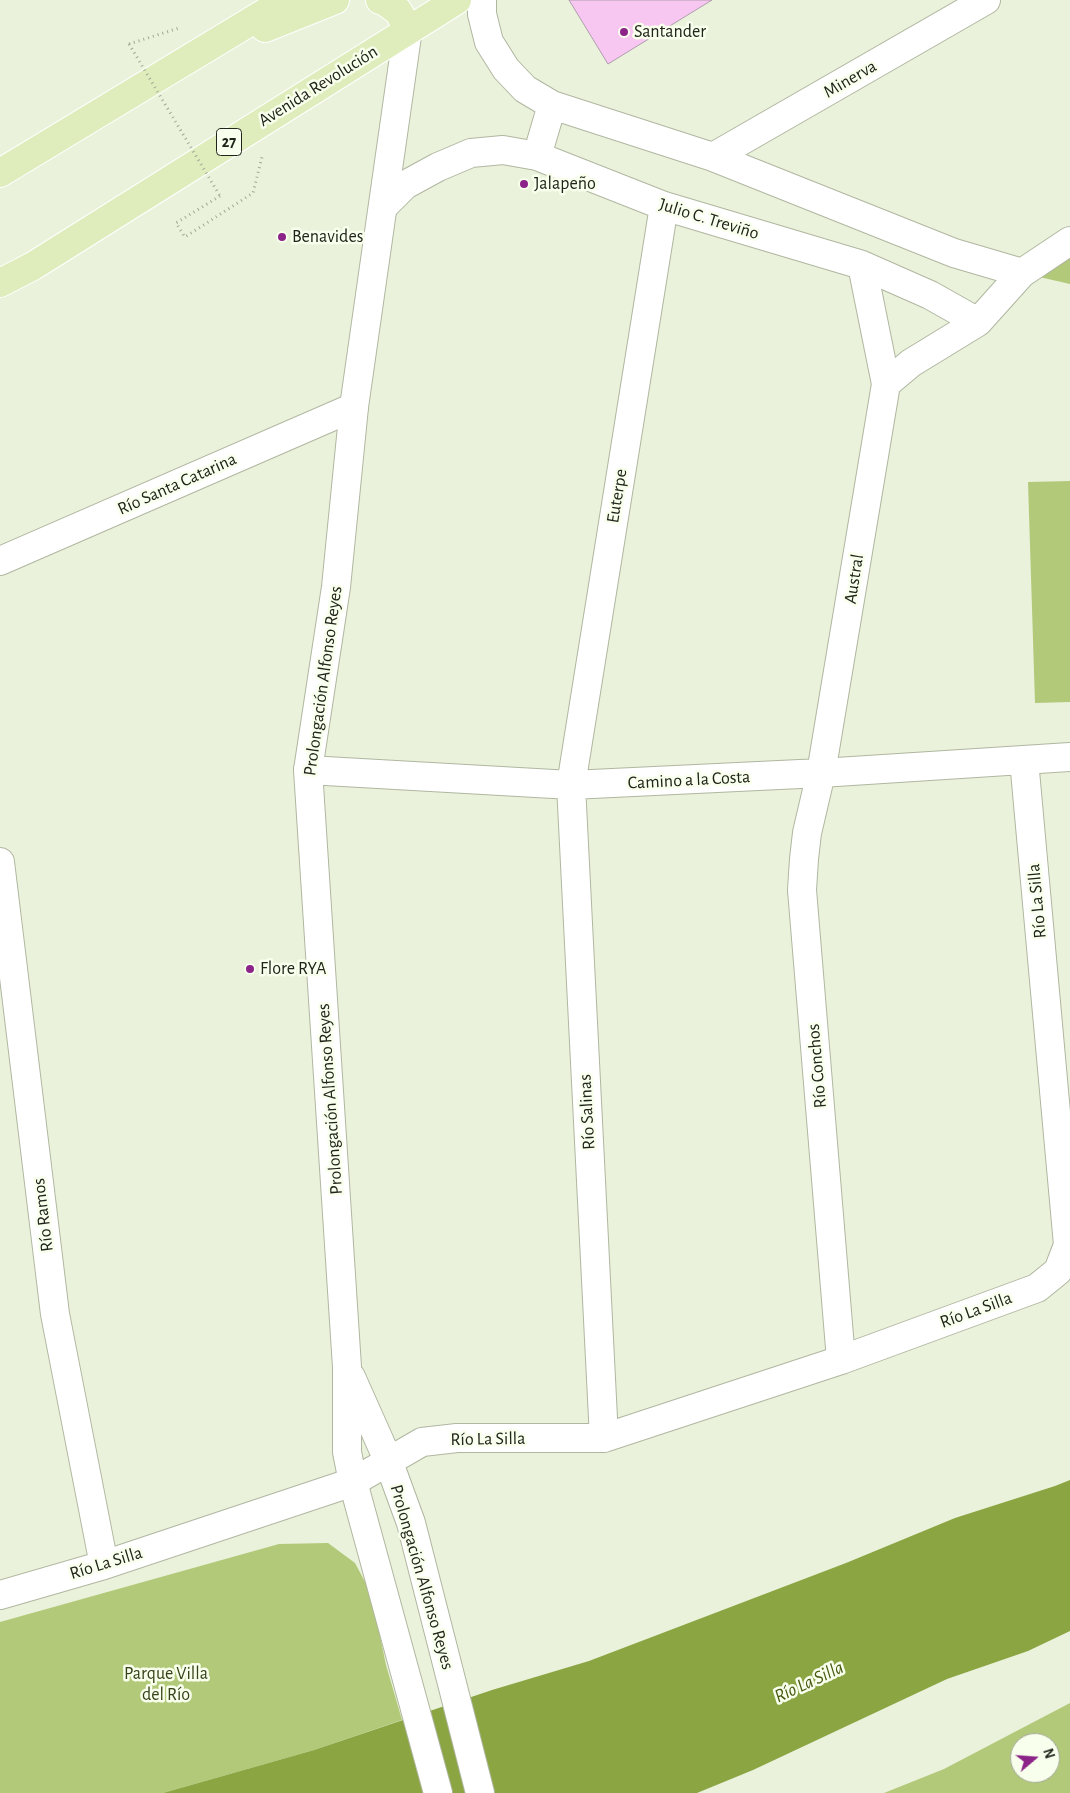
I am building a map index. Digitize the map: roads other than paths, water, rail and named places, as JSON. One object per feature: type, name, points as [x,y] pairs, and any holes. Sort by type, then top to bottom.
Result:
[{"type":"main road","points":[[0,173],[286,0]]},
{"type":"main road","points":[[188,60],[336,0]]},
{"type":"main road","points":[[380,0],[398,11],[408,29]]},
{"type":"main road","points":[[408,29],[418,0]]},
{"type":"main road","name":"Avenida Revolución","points":[[0,283],[33,266],[457,0]]},
{"type":"street","points":[[482,0],[482,14],[488,42],[506,69],[525,89],[552,105],[713,157],[954,253],[1022,273]]},
{"type":"street","name":"Minerva","points":[[713,157],[986,0]]},
{"type":"street","name":"Prolongación Alfonso Reyes","points":[[408,29],[354,407],[336,587],[308,770],[347,1367],[347,1452],[353,1482],[438,1793]]},
{"type":"street","points":[[537,156],[552,105]]},
{"type":"street","name":"Julio C. Treviño","points":[[383,208],[404,185],[438,166],[471,153],[503,150],[537,156],[664,206],[862,266],[930,295],[978,322]]},
{"type":"street","name":"Euterpe","points":[[571,785],[664,206]]},
{"type":"street","points":[[886,384],[911,363],[978,322],[1022,273],[1070,241]]},
{"type":"street","name":"Austral","points":[[821,773],[886,384],[862,266]]},
{"type":"street","name":"Río Santa Catarina","points":[[0,561],[354,407]]},
{"type":"street","name":"Camino a la Costa","points":[[308,770],[571,785],[821,773],[1070,757]]},
{"type":"street","name":"Río La Silla","points":[[0,1595],[104,1564],[353,1482],[422,1442],[456,1438],[604,1438],[841,1360],[1037,1288],[1058,1271],[1068,1245],[1024,760]]},
{"type":"street","name":"Río Conchos","points":[[821,773],[808,833],[802,890],[841,1360]]},
{"type":"street","name":"Río Salinas","points":[[571,785],[604,1438]]},
{"type":"street","name":"Río Ramos","points":[[0,862],[54,1314],[104,1564]]},
{"type":"street","name":"Prolongación Alfonso Reyes","points":[[347,1367],[388,1460],[411,1523],[480,1793]]},
{"type":"water","points":[[1070,1480],[1070,1631],[1028,1651],[947,1679],[753,1770],[697,1793],[163,1793],[314,1750],[492,1690],[589,1661],[846,1563],[955,1518]]},
{"type":"place","name":"Santander","points":[[624,32]]},
{"type":"place","name":"Jalapeño","points":[[524,184]]},
{"type":"place","name":"Benavides","points":[[282,237]]},
{"type":"place","name":"Flore RYA","points":[[250,969]]},
{"type":"park label","name":"Parque Villa del Río","points":[[166,1684]]}]
